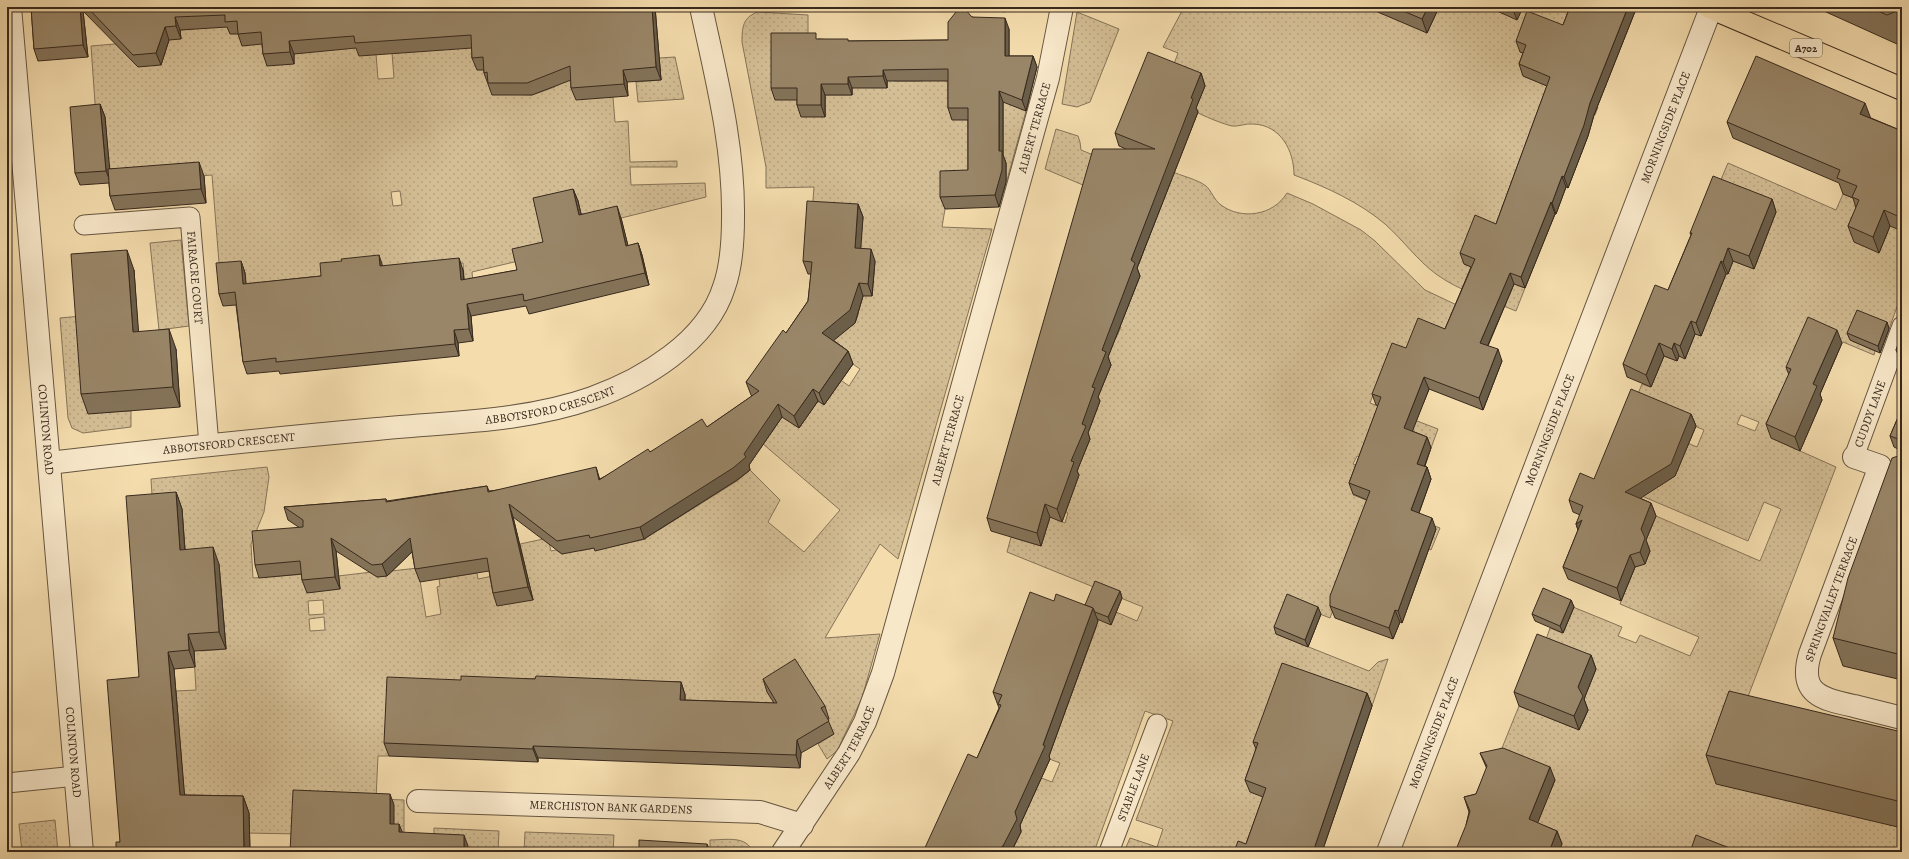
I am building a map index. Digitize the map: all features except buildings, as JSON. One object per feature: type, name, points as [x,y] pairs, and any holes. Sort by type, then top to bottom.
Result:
[{"type":"main road","name":"A702","points":[[1710,7],[1902,89]]},
{"type":"street","name":"COLINTON ROAD","points":[[10,7],[82,852]]},
{"type":"street","name":"ABBOTSFORD CRESCENT","points":[[49,463],[209,444],[536,412],[590,398],[637,379],[683,347],[717,305],[724,289],[729,270],[733,236],[733,190],[726,121],[701,7]]},
{"type":"street","name":"ALBERT TERRACE","points":[[783,852],[849,753],[865,722],[883,673],[1048,78],[1062,7]]},
{"type":"street","name":"MORNINGSIDE PLACE","points":[[1388,852],[1710,7]]},
{"type":"street","name":"SPRINGVALLEY TERRACE","points":[[1854,457],[1887,469],[1810,654],[1806,670],[1809,684],[1813,690],[1825,699],[1902,718]]},
{"type":"street","name":"MERCHISTON BANK GARDENS","points":[[418,801],[760,812],[802,825]]},
{"type":"lane","name":"FAIRACRE COURT","points":[[84,225],[190,217],[209,444]]},
{"type":"lane","name":"CUDDY LANE","points":[[1854,457],[1902,326]]},
{"type":"lane","name":"STABLE LANE","points":[[1109,852],[1157,724]]},
{"type":"lane","points":[[9,783],[76,776]]},
{"type":"shaded area","points":[[193,7],[251,39],[267,44],[279,44],[316,32],[363,7],[359,55],[376,54],[378,79],[394,78],[392,53],[463,7],[488,70],[506,94],[532,95],[555,87],[554,70],[613,97],[615,122],[628,121],[630,162],[677,161],[677,167],[630,167],[631,185],[705,183],[706,197],[589,226],[548,254],[472,272],[475,304],[466,304],[463,263],[274,294],[220,275],[212,175],[111,183],[96,117],[91,46],[162,40],[180,30],[194,29]],"holes":[[[400,191],[402,205],[393,206],[391,192]]]},
{"type":"shaded area","points":[[992,7],[1052,7],[1051,10],[1016,9],[1004,12]]},
{"type":"shaded area","points":[[1184,7],[1570,7],[1560,33],[1520,52],[1560,68],[1523,76],[1598,107],[1595,115],[1552,100],[1554,214],[1550,225],[1522,214],[1464,264],[1525,288],[1516,311],[1445,280],[1423,263],[1392,230],[1375,216],[1342,196],[1294,175],[1292,157],[1284,141],[1271,129],[1263,125],[1253,124],[1232,126],[1213,120],[1195,111],[1171,72],[1178,53],[1163,47]]},
{"type":"shaded area","points":[[758,12],[808,15],[808,39],[801,100],[825,117],[825,95],[852,95],[852,59],[887,88],[887,58],[893,58],[894,81],[922,81],[921,52],[1003,83],[1014,106],[1026,111],[1007,180],[944,183],[945,209],[942,227],[992,229],[898,559],[880,544],[825,638],[880,634],[862,698],[837,751],[827,759],[818,744],[834,734],[826,721],[829,719],[797,739],[684,713],[685,694],[668,693],[389,756],[378,756],[376,799],[404,800],[404,836],[246,833],[188,840],[176,691],[196,690],[193,639],[201,651],[226,649],[223,615],[187,569],[153,511],[151,479],[267,467],[269,477],[264,512],[251,544],[253,578],[306,574],[338,576],[372,572],[377,577],[387,576],[391,571],[418,568],[426,617],[441,614],[437,587],[440,586],[439,579],[477,573],[478,579],[493,576],[533,600],[520,544],[548,538],[551,551],[556,550],[562,554],[578,545],[580,551],[594,548],[595,550],[646,539],[640,511],[659,530],[737,481],[750,470],[780,500],[768,522],[804,552],[840,510],[763,444],[782,417],[799,428],[835,376],[849,386],[860,369],[803,329],[855,323],[858,310],[812,213],[814,187],[766,188],[766,167],[742,42],[744,23],[753,14]],"holes":[[[323,600],[324,614],[309,615],[308,601]],[[324,617],[325,630],[310,631],[309,619]]]},
{"type":"shaded area","points":[[1077,12],[1119,29],[1090,102],[1077,107],[1062,104]]},
{"type":"shaded area","points":[[675,57],[684,99],[638,102],[636,82],[661,80],[659,58]]},
{"type":"shaded area","points":[[1056,129],[1078,136],[1081,150],[1113,163],[1090,188],[1045,169]]},
{"type":"shaded area","points":[[1728,163],[1836,210],[1843,194],[1863,202],[1902,231],[1902,293],[1889,329],[1850,340],[1875,351],[1874,355],[1843,342],[1791,381],[1820,394],[1818,398],[1771,438],[1836,467],[1739,720],[1902,828],[1902,852],[1559,852],[1562,844],[1534,832],[1554,780],[1502,748],[1519,706],[1572,727],[1582,724],[1588,710],[1543,648],[1550,628],[1562,633],[1573,607],[1622,627],[1618,636],[1636,643],[1640,635],[1690,656],[1699,637],[1620,604],[1635,567],[1645,564],[1645,541],[1656,516],[1760,561],[1781,509],[1764,502],[1748,541],[1604,480],[1680,440],[1697,447],[1704,430],[1635,401],[1642,384],[1650,387],[1640,347],[1677,361],[1679,356],[1685,358],[1689,331],[1701,336],[1704,265],[1727,274],[1733,261],[1754,269],[1717,189]],"holes":[[[1888,232],[1879,252],[1854,242]],[[1741,415],[1759,422],[1755,431],[1737,424]]]},
{"type":"shaded area","points":[[1171,171],[1194,179],[1206,186],[1221,205],[1238,213],[1247,214],[1265,211],[1274,207],[1287,193],[1313,204],[1361,230],[1375,241],[1425,290],[1463,308],[1423,404],[1394,393],[1374,392],[1370,403],[1438,429],[1431,448],[1378,428],[1366,460],[1357,456],[1353,464],[1363,468],[1353,495],[1440,528],[1431,550],[1422,546],[1339,594],[1330,618],[1289,602],[1276,634],[1369,671],[1378,662],[1388,659],[1372,706],[1271,800],[1252,852],[1124,852],[1130,838],[1157,847],[1163,829],[1136,820],[1173,721],[1145,711],[1094,852],[1011,852],[1021,831],[1020,825],[1033,794],[988,758],[1052,782],[1060,763],[994,738],[1021,713],[1059,727],[1096,628],[1096,619],[1116,612],[1137,621],[1143,607],[1007,552],[1011,537],[1041,546],[1050,517],[1065,523],[1068,513],[1052,506],[1085,395],[1107,375],[1111,365],[1095,357],[1103,332],[1116,338],[1121,327],[1105,322],[1124,258],[1139,264],[1143,253],[1128,247]]},
{"type":"shaded area","points":[[181,240],[189,326],[159,330],[150,243]]},
{"type":"shaded area","points":[[81,316],[88,413],[131,411],[131,427],[83,433],[72,428],[68,418],[60,318]]},
{"type":"shaded area","points":[[55,820],[58,852],[22,852],[19,824]]},
{"type":"shaded area","points":[[434,828],[499,831],[498,852],[468,852],[434,845]]},
{"type":"shaded area","points":[[525,832],[614,835],[613,852],[524,852]]},
{"type":"shaded area","points":[[728,839],[741,841],[750,847],[752,852],[710,852],[710,840]]}]
